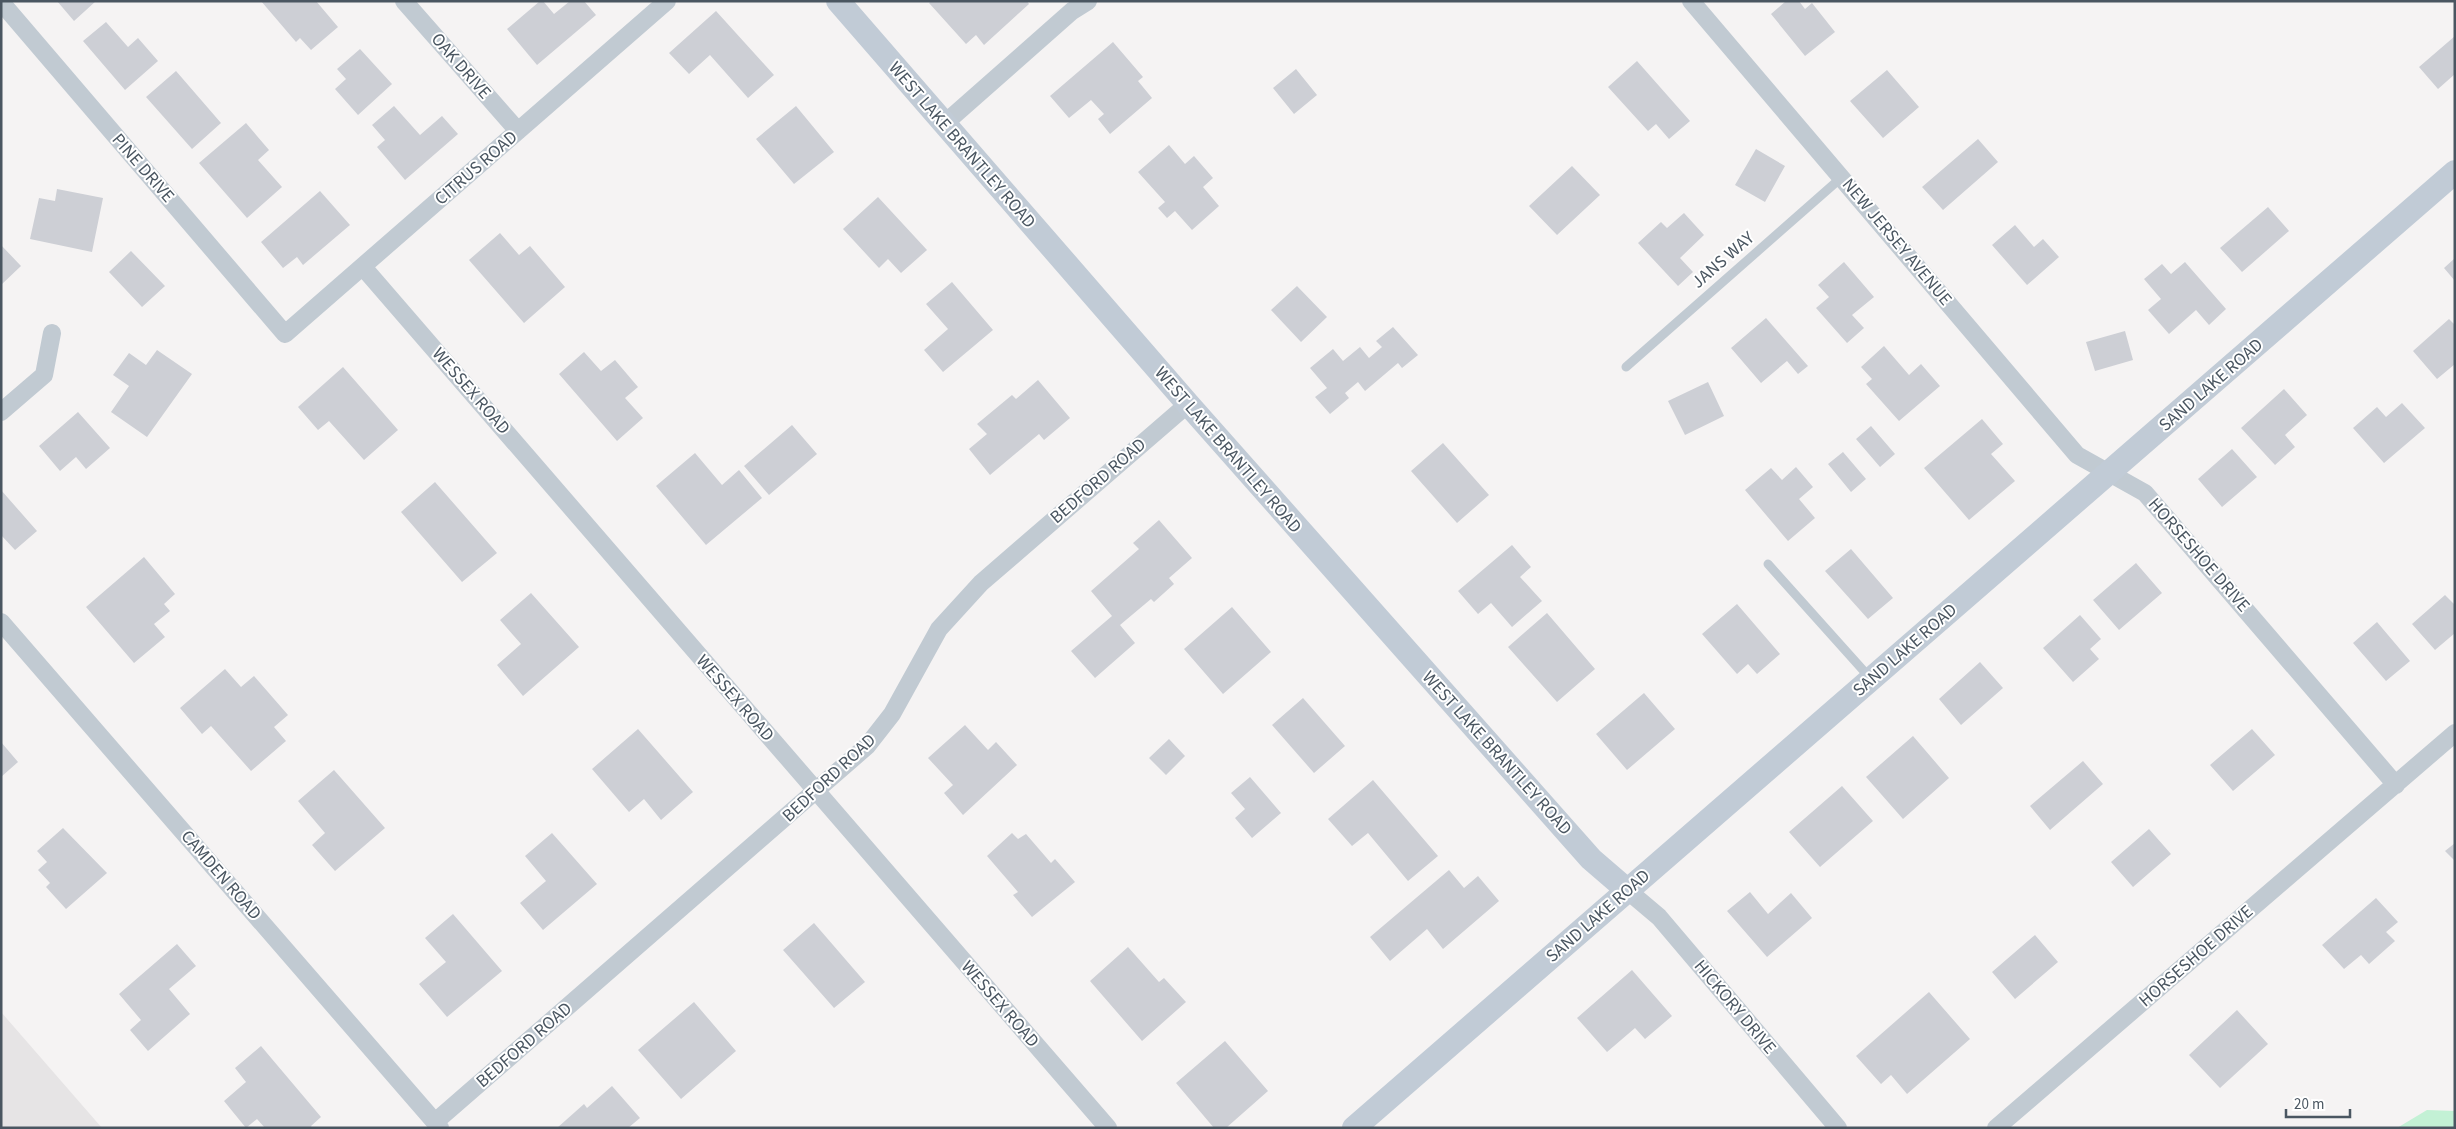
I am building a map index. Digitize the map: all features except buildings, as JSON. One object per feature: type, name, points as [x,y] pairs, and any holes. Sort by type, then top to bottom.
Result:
[{"type":"street","name":"OAK DRIVE","points":[[404,1],[518,131]]},
{"type":"street","name":"CITRUS ROAD","points":[[286,334],[667,1]]},
{"type":"street","name":"WEST LAKE BRANTLEY ROAD","points":[[838,1],[1188,404],[1591,859],[1627,890]]},
{"type":"street","points":[[944,124],[1072,11],[1088,1]]},
{"type":"street","name":"NEW JERSEY AVENUE","points":[[1691,1],[2077,455],[2110,473]]},
{"type":"street","name":"PINE DRIVE","points":[[1,2],[286,334]]},
{"type":"street","name":"SAND LAKE ROAD","points":[[1354,1128],[2455,172]]},
{"type":"street","name":"WESSEX ROAD","points":[[363,267],[1108,1128]]},
{"type":"street","points":[[1,412],[44,375],[52,333]]},
{"type":"street","name":"BEDFORD ROAD","points":[[438,1125],[868,746],[892,714],[939,629],[981,583],[1188,404]]},
{"type":"street","name":"HORSESHOE DRIVE","points":[[2110,473],[2145,493],[2396,785]]},
{"type":"street","name":"CAMDEN ROAD","points":[[1,622],[438,1125]]},
{"type":"street","name":"HORSESHOE DRIVE","points":[[1996,1128],[2455,733]]},
{"type":"street","name":"HICKORY DRIVE","points":[[1627,890],[1659,917],[1838,1128]]},
{"type":"lane","name":"JANS WAY","points":[[1626,368],[1842,177]]},
{"type":"lane","points":[[1768,564],[1871,680]]},
{"type":"shaded area","points":[[1,1012],[102,1128],[1,1128]]},
{"type":"green space","points":[[2427,1110],[2455,1111],[2455,1128],[2397,1128]]}]
